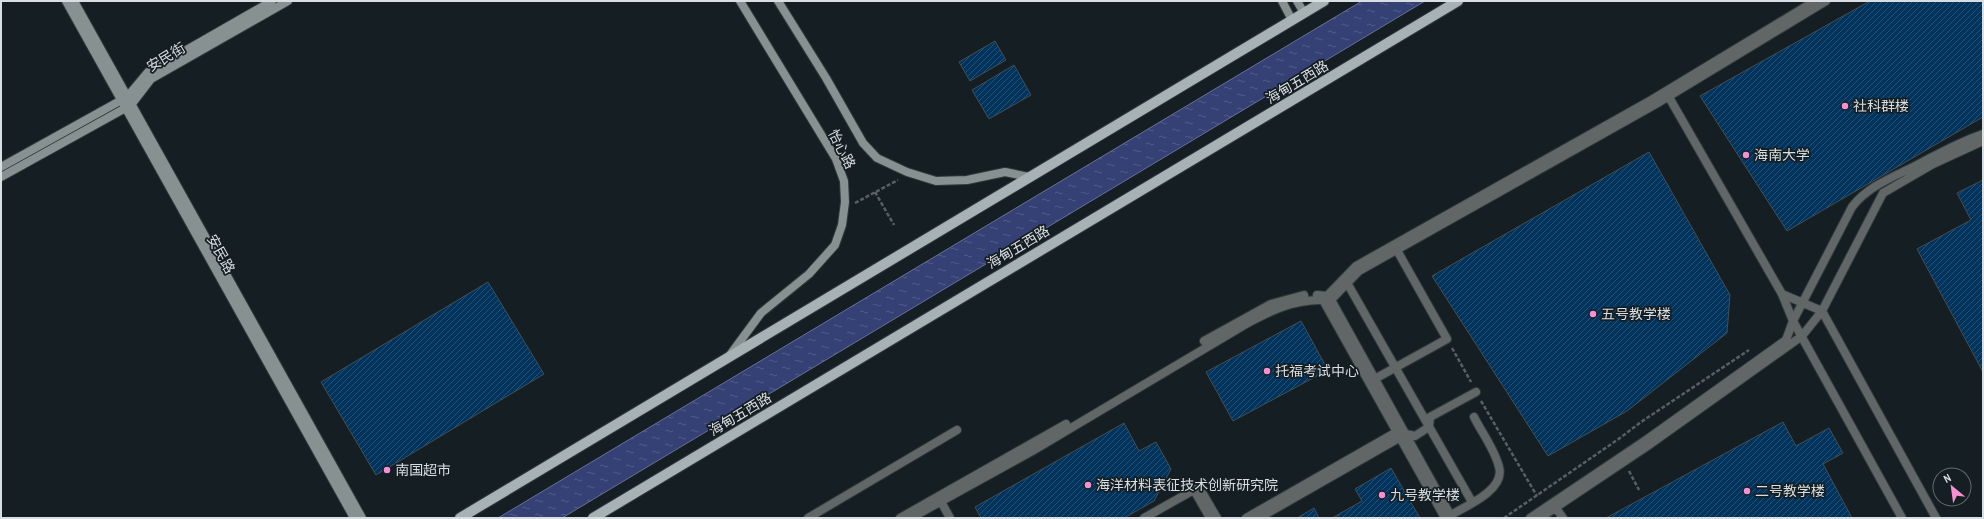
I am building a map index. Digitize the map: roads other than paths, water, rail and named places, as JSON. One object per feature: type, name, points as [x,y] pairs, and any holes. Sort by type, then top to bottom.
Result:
[{"type":"main road","points":[[460,518],[1324,1]]},
{"type":"main road","name":"海甸五西路","points":[[593,518],[1458,1]]},
{"type":"street","name":"安民路","points":[[66,1],[126,103],[362,518]]},
{"type":"street","name":"安民路","points":[[74,1],[126,103],[354,518]]},
{"type":"street","name":"安民街","points":[[1,167],[126,103],[148,72],[272,1]]},
{"type":"street","name":"安民街","points":[[1,177],[126,103],[151,79],[288,1]]},
{"type":"street","name":"怡心路","points":[[728,359],[761,313],[808,274],[827,255],[839,235],[845,202],[844,181],[836,159],[740,1]]},
{"type":"street","name":"怡心路","points":[[778,1],[826,78],[863,143],[877,158],[907,172],[936,181],[967,180],[1005,172],[1029,177]]},
{"type":"street","points":[[1282,1],[1292,20]]},
{"type":"street","points":[[1297,1],[1304,13]]},
{"type":"street","points":[[1667,94],[1815,1]]},
{"type":"street","points":[[900,518],[1022,457],[1252,321],[1286,305],[1307,300],[1327,300],[1346,281],[1395,247],[1667,94],[1826,1]]},
{"type":"street","points":[[1667,94],[1782,294],[1793,320],[1902,518]]},
{"type":"street","points":[[1540,518],[1554,505],[1786,340],[1793,320],[1852,207],[1859,198],[1879,184],[1952,146],[1983,134]]},
{"type":"street","points":[[1530,518],[1554,505],[1649,445],[1802,336],[1822,311],[1883,193],[1933,164],[1983,141]]},
{"type":"street","points":[[1372,381],[1446,339],[1395,247]]},
{"type":"street","points":[[1346,281],[1472,502]]},
{"type":"street","points":[[1782,294],[1822,311],[1936,518]]},
{"type":"street","points":[[1327,300],[1449,517],[1491,491],[1496,485],[1500,472],[1495,456],[1474,417]]},
{"type":"street","points":[[1429,427],[1430,417],[1476,392]]},
{"type":"street","points":[[1246,518],[1401,433],[1415,436],[1429,427]]},
{"type":"street","points":[[808,518],[957,430]]},
{"type":"street","points":[[1259,518],[1401,433]]},
{"type":"street","points":[[1144,518],[1199,487],[1216,518]]},
{"type":"street","points":[[1194,490],[1210,518]]},
{"type":"street","points":[[911,518],[937,500]]},
{"type":"street","points":[[937,500],[944,518]]},
{"type":"street","points":[[937,500],[950,518]]},
{"type":"street","points":[[1554,505],[1563,518]]},
{"type":"water","points":[[1362,1],[1425,1],[562,518],[498,518]]},
{"type":"place","name":"社科群楼","points":[[1845,106]]},
{"type":"place","name":"海南大学","points":[[1746,155]]},
{"type":"place","name":"五号教学楼","points":[[1593,314]]},
{"type":"place","name":"托福考试中心","points":[[1267,371]]},
{"type":"place","name":"南国超市","points":[[387,470]]},
{"type":"place","name":"海洋材料表征技术创新研究院","points":[[1088,485]]},
{"type":"place","name":"二号教学楼","points":[[1747,491]]},
{"type":"place","name":"九号教学楼","points":[[1382,495]]}]
